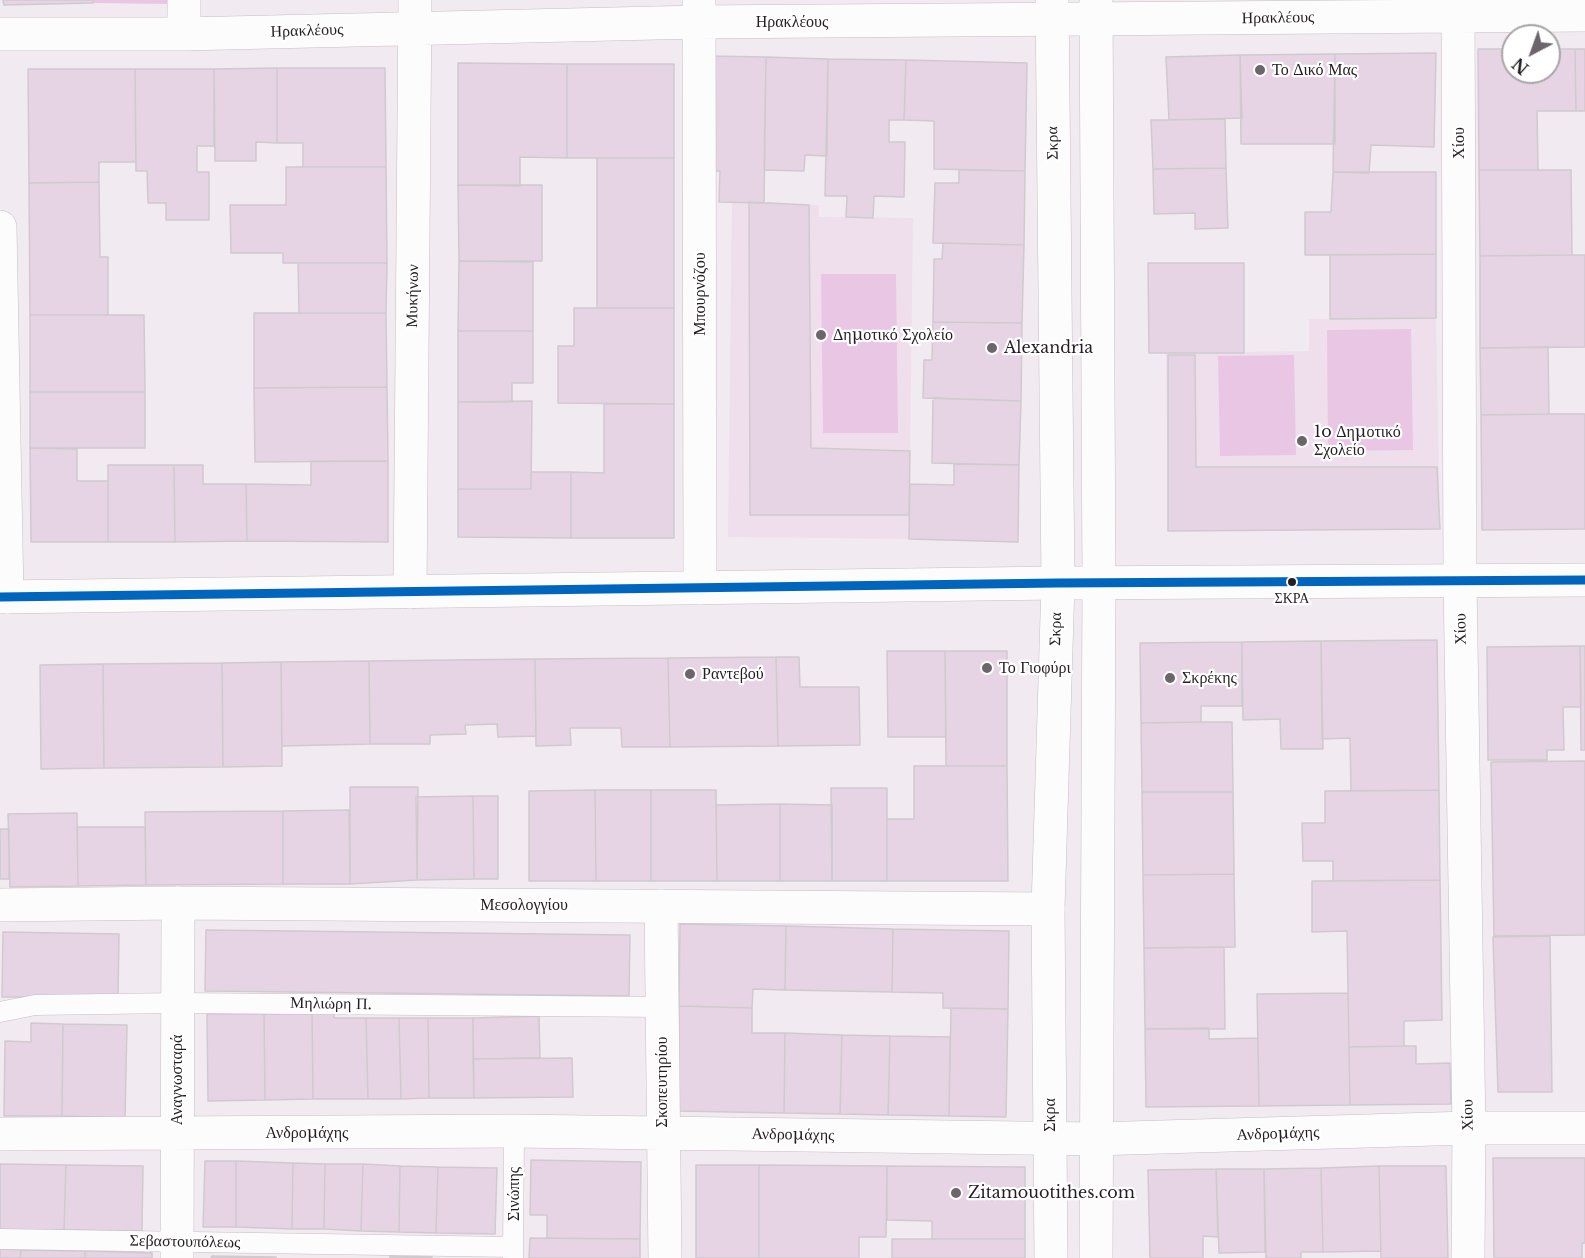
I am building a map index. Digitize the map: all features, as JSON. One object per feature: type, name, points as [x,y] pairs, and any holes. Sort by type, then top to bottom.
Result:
[{"type":"street","points":[[184,0],[184,34]]},
{"type":"street","name":"Ηρακλέους","points":[[0,34],[184,34],[415,15],[699,11],[1458,8],[1585,15]]},
{"type":"street","name":"Χίου","points":[[1458,8],[1460,582],[1469,1128],[1468,1258]]},
{"type":"street","name":"Σκρα","points":[[1051,1258],[1048,909],[1058,583],[1052,10]]},
{"type":"street","points":[[1096,10],[1099,582],[1094,1139],[1096,1258]]},
{"type":"street","name":"Μπουρνόζου","points":[[699,11],[700,588]]},
{"type":"street","name":"Μυκήνων","points":[[410,591],[415,15]]},
{"type":"street","points":[[0,227],[4,597],[1099,582],[1585,580]]},
{"type":"street","name":"Μεσολογγίου","points":[[0,905],[178,903],[1048,909]]},
{"type":"street","name":"Αναγνωσταρά","points":[[177,1250],[178,903]]},
{"type":"street","name":"Σκοπευτηρίου","points":[[661,906],[665,1258]]},
{"type":"street","name":"Ανδρομάχης","points":[[0,1134],[514,1131],[1094,1139],[1469,1128],[1585,1128]]},
{"type":"lane","name":"Μηλιώρη Π.","points":[[0,1012],[35,1005],[177,1003],[663,1007]]},
{"type":"lane","name":"Σινώπης","points":[[513,1252],[514,1131]]},
{"type":"lane","name":"Σεβαστουπόλεως","points":[[0,1239],[177,1250],[513,1252]]},
{"type":"shaded area","points":[[93,0],[171,0],[171,4],[93,3]]},
{"type":"shaded area","name":"Δημοτικό Σχολείο","points":[[732,202],[819,205],[819,217],[913,218],[909,539],[728,537]]},
{"type":"shaded area","points":[[821,274],[896,274],[898,433],[823,433]]},
{"type":"shaded area","name":"1o Δημοτικό Σχολείο","points":[[1436,318],[1440,529],[1168,531],[1166,353],[1309,351],[1309,319]]},
{"type":"shaded area","points":[[1411,329],[1413,450],[1328,451],[1327,330]]},
{"type":"shaded area","points":[[1294,355],[1296,455],[1220,456],[1218,356]]},
{"type":"building","points":[[3,0],[93,0],[93,3],[4,5]]},
{"type":"building","points":[[1478,49],[1501,49],[1501,84],[1561,84],[1561,49],[1575,49],[1576,111],[1537,111],[1538,170],[1479,170]]},
{"type":"building","points":[[1575,49],[1585,49],[1585,111],[1576,111]]},
{"type":"building","points":[[1436,53],[1434,147],[1371,145],[1369,173],[1333,172],[1335,54]]},
{"type":"building","points":[[1335,54],[1335,144],[1241,144],[1240,55]]},
{"type":"building","points":[[1240,55],[1242,118],[1169,120],[1166,57]]},
{"type":"building","points":[[709,56],[766,57],[764,203],[719,202],[720,171],[707,171]]},
{"type":"building","points":[[766,57],[828,59],[827,156],[805,155],[804,171],[764,170]]},
{"type":"building","points":[[828,59],[906,60],[904,120],[889,120],[889,142],[905,142],[904,197],[874,196],[873,218],[846,217],[847,196],[825,196]]},
{"type":"building","points":[[906,60],[1027,63],[1025,171],[934,169],[934,121],[904,120]]},
{"type":"building","points":[[458,63],[567,64],[567,158],[520,157],[520,186],[458,185]]},
{"type":"building","points":[[567,64],[674,64],[674,158],[567,158]]},
{"type":"building","points":[[277,68],[277,143],[256,142],[256,161],[215,161],[214,69]]},
{"type":"building","points":[[277,68],[385,68],[386,167],[303,167],[303,143],[277,143]]},
{"type":"building","points":[[28,69],[135,69],[136,162],[99,162],[99,182],[29,183]]},
{"type":"building","points":[[135,69],[214,69],[214,146],[197,146],[197,172],[209,172],[209,220],[166,220],[166,203],[148,203],[147,171],[136,171]]},
{"type":"building","points":[[1225,119],[1226,168],[1153,169],[1151,120]]},
{"type":"building","points":[[597,158],[674,158],[674,308],[597,308]]},
{"type":"building","points":[[286,167],[386,167],[387,263],[283,263],[283,253],[231,253],[230,205],[286,205]]},
{"type":"building","points":[[1226,168],[1228,228],[1195,229],[1195,213],[1154,214],[1153,169]]},
{"type":"building","points":[[959,170],[1025,171],[1024,245],[933,243],[935,183],[959,183]]},
{"type":"building","points":[[1479,170],[1571,170],[1572,255],[1480,256]]},
{"type":"building","points":[[1333,172],[1436,172],[1436,254],[1305,255],[1305,212],[1331,212]]},
{"type":"building","points":[[99,182],[100,257],[108,257],[108,315],[30,315],[29,183]]},
{"type":"building","points":[[458,185],[542,185],[542,261],[459,261]]},
{"type":"building","points":[[749,202],[809,205],[811,448],[910,451],[909,515],[750,515]]},
{"type":"building","points":[[943,243],[1024,245],[1022,323],[933,322],[934,259],[942,259]]},
{"type":"building","points":[[1436,254],[1436,318],[1330,319],[1330,255]]},
{"type":"building","points":[[1585,255],[1585,347],[1480,348],[1480,256]]},
{"type":"building","points":[[459,261],[533,262],[533,331],[458,331]]},
{"type":"building","points":[[298,263],[387,263],[386,313],[299,313]]},
{"type":"building","points":[[1148,263],[1244,263],[1244,353],[1149,353]]},
{"type":"building","points":[[574,308],[674,308],[674,404],[558,403],[558,346],[574,346]]},
{"type":"building","points":[[254,313],[386,313],[387,387],[254,388]]},
{"type":"building","points":[[30,315],[144,315],[145,392],[30,392]]},
{"type":"building","points":[[933,322],[1022,323],[1021,401],[923,398],[924,360],[932,360]]},
{"type":"building","points":[[458,331],[533,331],[533,383],[512,383],[512,402],[458,402]]},
{"type":"building","points":[[1548,347],[1549,414],[1481,415],[1480,348]]},
{"type":"building","points":[[1168,355],[1195,355],[1196,467],[1437,467],[1440,529],[1168,531]]},
{"type":"building","points":[[387,387],[388,461],[255,462],[254,388]]},
{"type":"building","points":[[30,392],[145,392],[145,448],[30,448]]},
{"type":"building","points":[[933,398],[1021,401],[1019,465],[932,463]]},
{"type":"building","points":[[532,401],[531,489],[458,489],[458,402]]},
{"type":"building","points":[[604,404],[674,404],[674,538],[571,538],[571,472],[604,473]]},
{"type":"building","points":[[1585,414],[1585,529],[1482,530],[1481,415]]},
{"type":"building","points":[[30,448],[77,449],[77,481],[108,481],[108,542],[31,542]]},
{"type":"building","points":[[311,461],[388,461],[388,542],[247,541],[246,484],[311,485]]},
{"type":"building","points":[[954,464],[1019,465],[1018,542],[909,539],[910,484],[954,485]]},
{"type":"building","points":[[108,465],[174,465],[175,542],[108,542]]},
{"type":"building","points":[[174,465],[203,465],[203,484],[246,484],[247,541],[175,542]]},
{"type":"building","points":[[531,472],[571,472],[571,538],[458,537],[458,489],[531,489]]},
{"type":"building","points":[[1437,640],[1439,790],[1351,791],[1350,738],[1322,739],[1321,641]]},
{"type":"building","points":[[1321,641],[1323,749],[1281,749],[1280,719],[1243,720],[1242,642]]},
{"type":"building","points":[[1242,642],[1242,706],[1201,706],[1201,722],[1141,723],[1140,643]]},
{"type":"building","points":[[1580,646],[1581,707],[1563,707],[1564,750],[1547,750],[1547,760],[1488,760],[1487,647]]},
{"type":"building","points":[[1580,646],[1585,646],[1585,750],[1581,750]]},
{"type":"building","points":[[887,651],[945,651],[946,737],[888,737]]},
{"type":"building","points":[[945,651],[1007,651],[1007,766],[946,766]]},
{"type":"building","points":[[776,657],[778,746],[670,747],[668,658]]},
{"type":"building","points":[[776,657],[799,657],[800,687],[859,687],[860,745],[778,746]]},
{"type":"building","points":[[668,658],[670,747],[622,747],[621,728],[570,728],[571,745],[536,746],[535,659]]},
{"type":"building","points":[[535,659],[536,736],[498,737],[497,724],[465,725],[466,734],[430,735],[430,744],[370,744],[369,661]]},
{"type":"building","points":[[369,661],[370,744],[282,746],[281,662]]},
{"type":"building","points":[[281,662],[282,766],[223,767],[222,663]]},
{"type":"building","points":[[222,663],[223,767],[104,768],[103,664]]},
{"type":"building","points":[[103,664],[104,768],[41,769],[40,665]]},
{"type":"building","points":[[1232,722],[1233,792],[1142,792],[1141,723]]},
{"type":"building","points":[[1585,761],[1585,935],[1494,936],[1491,762]]},
{"type":"building","points":[[914,766],[1007,766],[1008,881],[887,881],[887,819],[914,819]]},
{"type":"building","points":[[350,787],[418,787],[417,880],[350,884]]},
{"type":"building","points":[[831,788],[887,788],[887,881],[832,881]]},
{"type":"building","points":[[595,790],[596,881],[529,881],[529,791]]},
{"type":"building","points":[[595,790],[651,790],[651,881],[596,881]]},
{"type":"building","points":[[651,790],[716,790],[717,881],[651,881]]},
{"type":"building","points":[[1439,790],[1440,880],[1333,881],[1333,861],[1303,861],[1302,823],[1325,823],[1325,791]]},
{"type":"building","points":[[1142,792],[1233,792],[1234,874],[1143,875]]},
{"type":"building","points":[[473,796],[474,879],[417,880],[416,797]]},
{"type":"building","points":[[473,796],[498,796],[498,879],[474,879]]},
{"type":"building","points":[[780,804],[780,881],[717,881],[716,805]]},
{"type":"building","points":[[780,804],[832,805],[832,881],[780,881]]},
{"type":"building","points":[[349,810],[350,884],[283,884],[283,811]]},
{"type":"building","points":[[283,811],[283,884],[146,885],[145,812]]},
{"type":"building","points":[[77,813],[78,886],[10,887],[8,814]]},
{"type":"building","points":[[77,827],[145,827],[146,885],[78,886]]},
{"type":"building","points":[[0,829],[9,829],[9,879],[0,879]]},
{"type":"building","points":[[1234,874],[1235,947],[1144,948],[1143,875]]},
{"type":"building","points":[[1440,880],[1442,1020],[1404,1021],[1404,1046],[1349,1047],[1347,931],[1312,932],[1312,881]]},
{"type":"building","points":[[680,924],[786,926],[785,990],[753,989],[752,1008],[679,1006]]},
{"type":"building","points":[[786,926],[893,929],[892,992],[785,990]]},
{"type":"building","points":[[893,929],[1009,931],[1008,1009],[943,1008],[943,993],[892,992]]},
{"type":"building","points":[[206,930],[630,935],[629,996],[205,991]]},
{"type":"building","points":[[3,932],[119,934],[118,997],[2,997]]},
{"type":"building","points":[[1550,936],[1552,1092],[1498,1092],[1493,937]]},
{"type":"building","points":[[1224,947],[1225,1029],[1145,1029],[1144,948]]},
{"type":"building","points":[[1348,993],[1350,1105],[1259,1106],[1257,994]]},
{"type":"building","points":[[679,1006],[752,1008],[752,1033],[785,1033],[784,1113],[677,1111]]},
{"type":"building","points":[[951,1008],[1008,1009],[1006,1117],[949,1116]]},
{"type":"building","points":[[312,1013],[334,1013],[334,1018],[366,1018],[368,1099],[313,1099]]},
{"type":"building","points":[[312,1013],[313,1099],[265,1100],[264,1014]]},
{"type":"building","points":[[207,1014],[264,1014],[265,1100],[208,1101]]},
{"type":"building","points":[[539,1016],[540,1058],[473,1059],[473,1018]]},
{"type":"building","points":[[366,1018],[399,1018],[401,1099],[368,1099]]},
{"type":"building","points":[[399,1018],[428,1018],[429,1098],[401,1099]]},
{"type":"building","points":[[428,1018],[473,1018],[474,1098],[429,1098]]},
{"type":"building","points":[[31,1023],[63,1024],[62,1116],[4,1116],[5,1041],[31,1042]]},
{"type":"building","points":[[63,1024],[127,1025],[125,1118],[62,1116]]},
{"type":"building","points":[[1209,1028],[1209,1039],[1258,1038],[1259,1106],[1146,1107],[1145,1029]]},
{"type":"building","points":[[785,1033],[842,1035],[840,1114],[784,1113]]},
{"type":"building","points":[[842,1035],[890,1036],[888,1115],[840,1114]]},
{"type":"building","points":[[890,1036],[950,1037],[949,1116],[888,1115]]},
{"type":"building","points":[[1416,1046],[1416,1064],[1450,1063],[1451,1104],[1350,1105],[1349,1047]]},
{"type":"building","points":[[572,1058],[573,1097],[474,1098],[473,1059]]},
{"type":"building","points":[[1493,1158],[1585,1158],[1585,1243],[1582,1243],[1582,1258],[1494,1258]]},
{"type":"building","points":[[531,1160],[641,1162],[640,1239],[547,1238],[547,1215],[530,1215]]},
{"type":"building","points":[[205,1161],[236,1161],[236,1227],[203,1227]]},
{"type":"building","points":[[236,1161],[293,1163],[292,1229],[236,1227]]},
{"type":"building","points":[[293,1163],[325,1164],[324,1229],[292,1229]]},
{"type":"building","points":[[0,1164],[66,1165],[64,1230],[0,1230]]},
{"type":"building","points":[[325,1164],[363,1164],[361,1231],[324,1229]]},
{"type":"building","points":[[363,1164],[400,1166],[399,1232],[361,1231]]},
{"type":"building","points":[[66,1165],[143,1166],[142,1231],[64,1230]]},
{"type":"building","points":[[696,1165],[759,1165],[759,1258],[696,1258]]},
{"type":"building","points":[[759,1165],[887,1166],[886,1237],[859,1237],[859,1258],[759,1258]]},
{"type":"building","points":[[400,1166],[438,1167],[436,1233],[399,1232]]},
{"type":"building","name":"Zitamouotithes.com","points":[[887,1166],[1025,1167],[1025,1239],[932,1239],[932,1221],[887,1220]]},
{"type":"building","points":[[1379,1166],[1381,1251],[1323,1252],[1321,1168]]},
{"type":"building","points":[[1379,1166],[1446,1166],[1448,1258],[1381,1258]]},
{"type":"building","points":[[438,1167],[497,1168],[495,1234],[436,1233]]},
{"type":"building","points":[[1321,1168],[1323,1252],[1301,1252],[1301,1258],[1266,1258],[1264,1169]]},
{"type":"building","points":[[1216,1169],[1218,1237],[1203,1236],[1203,1258],[1150,1258],[1148,1170]]},
{"type":"building","points":[[1216,1169],[1264,1169],[1265,1252],[1219,1253]]},
{"type":"building","points":[[530,1238],[640,1239],[640,1258],[529,1258]]},
{"type":"building","points":[[892,1239],[1025,1239],[1025,1258],[892,1258]]},
{"type":"building","points":[[0,1249],[21,1250],[20,1258],[0,1258]]},
{"type":"building","points":[[21,1250],[85,1251],[85,1258],[20,1258]]},
{"type":"building","points":[[85,1251],[152,1253],[152,1258],[85,1258]]},
{"type":"building","points":[[212,1256],[276,1257],[276,1258],[211,1258]]},
{"type":"building","points":[[390,1256],[432,1257],[432,1258],[390,1258]]},
{"type":"transit line","points":[[0,597],[1058,583],[1585,580]]},
{"type":"place","name":"Το Δικό Μας","points":[[1260,70]]},
{"type":"place","name":"Δημοτικό Σχολείο","points":[[821,335]]},
{"type":"place","name":"Alexandria","points":[[992,348]]},
{"type":"place","name":"1o Δημοτικό Σχολείο","points":[[1302,441]]},
{"type":"place","name":"ΣΚΡΑ","points":[[1292,582]]},
{"type":"place","name":"Το Γιοφύρι","points":[[987,668]]},
{"type":"place","name":"Ραντεβού","points":[[690,674]]},
{"type":"place","name":"Σκρέκης","points":[[1170,678]]},
{"type":"place","name":"Zitamouotithes.com","points":[[956,1193]]}]
